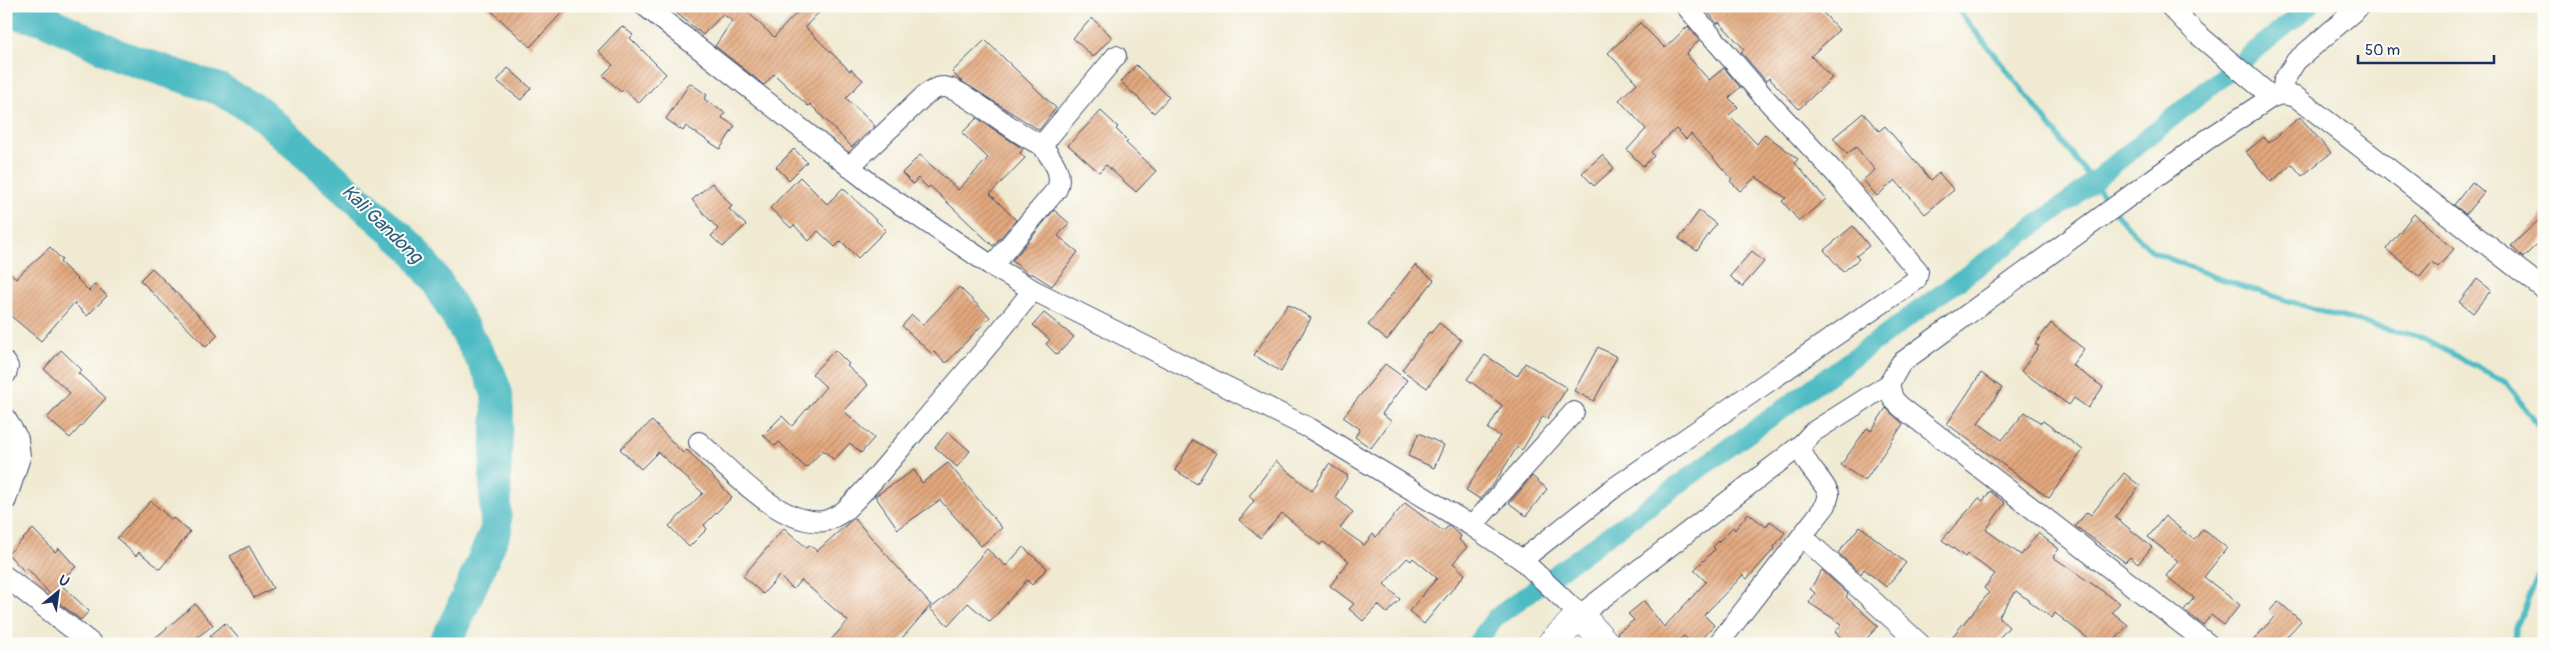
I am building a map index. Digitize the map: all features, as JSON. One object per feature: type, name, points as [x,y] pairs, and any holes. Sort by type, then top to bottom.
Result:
[{"type":"street","points":[[646,6],[849,167],[992,266],[1034,290],[1311,429],[1472,526],[1528,566],[1573,608],[1606,644]]},
{"type":"street","points":[[1528,566],[1619,484],[1916,280],[1918,276],[1918,271],[1835,173],[1763,96],[1686,6]]},
{"type":"street","points":[[2170,6],[2254,82],[2277,96],[2296,97],[2544,290]]},
{"type":"street","points":[[1551,644],[1573,608],[1801,446],[1813,432],[1889,384],[1901,363],[2103,215],[2205,141],[2277,96],[2296,61],[2360,6]]},
{"type":"street","points":[[1042,145],[1116,56]]},
{"type":"street","points":[[849,167],[925,95],[934,89],[943,87],[959,92],[1024,137],[1042,145],[1060,173],[1058,188],[992,266]]},
{"type":"street","points":[[699,442],[760,497],[796,516],[809,520],[825,521],[842,513],[865,488],[994,340],[1034,290]]},
{"type":"street","points":[[6,363],[6,374]]},
{"type":"street","points":[[1889,384],[1893,399],[1901,407],[2208,644]]},
{"type":"street","points":[[1472,526],[1574,412]]},
{"type":"street","points":[[6,419],[18,439],[20,457],[6,500]]},
{"type":"street","points":[[1718,644],[1826,505],[1829,494],[1824,483],[1802,457],[1801,446]]},
{"type":"street","points":[[1802,536],[1920,644]]},
{"type":"street","points":[[6,576],[92,644]]},
{"type":"building","points":[[486,6],[568,6],[530,47]]},
{"type":"building","points":[[668,6],[741,6],[774,37],[803,6],[825,6],[805,27],[850,71],[851,69],[863,80],[846,98],[875,126],[852,147],[810,104],[808,106],[774,74],[764,85],[715,46],[732,21],[723,14],[703,35]]},
{"type":"building","points":[[1704,6],[1817,6],[1839,30],[1811,56],[1832,78],[1799,109],[1769,78],[1766,81],[1741,52],[1744,49],[1719,22],[1717,24]]},
{"type":"building","points":[[1092,18],[1112,37],[1093,57],[1073,38]]},
{"type":"building","points":[[1640,23],[1665,48],[1688,26],[1699,40],[1686,54],[1709,80],[1724,68],[1740,87],[1729,98],[1738,107],[1729,115],[1757,144],[1765,134],[1798,159],[1795,163],[1826,199],[1799,221],[1782,201],[1786,198],[1756,177],[1740,191],[1730,181],[1732,179],[1691,134],[1686,139],[1676,129],[1651,152],[1654,156],[1643,166],[1627,150],[1646,129],[1619,100],[1637,83],[1608,53]]},
{"type":"building","points":[[622,26],[633,35],[630,38],[666,74],[639,103],[624,89],[621,92],[603,75],[613,65],[598,51]]},
{"type":"building","points":[[985,40],[1056,108],[1039,130],[961,81],[952,72]]},
{"type":"building","points":[[1136,65],[1169,97],[1154,113],[1121,82]]},
{"type":"building","points":[[508,68],[531,88],[521,100],[497,81]]},
{"type":"building","points":[[690,83],[707,95],[704,99],[725,113],[722,118],[735,126],[720,149],[686,126],[683,131],[666,119]]},
{"type":"building","points":[[1101,111],[1118,127],[1116,129],[1128,141],[1126,143],[1156,171],[1136,192],[1106,165],[1099,172],[1068,145]]},
{"type":"building","points":[[1863,113],[1879,131],[1885,126],[1931,180],[1939,173],[1954,190],[1925,214],[1895,180],[1877,196],[1863,180],[1875,170],[1856,147],[1847,154],[1833,138]]},
{"type":"building","points":[[2300,117],[2331,153],[2302,176],[2292,164],[2271,182],[2246,152],[2264,137],[2269,143]]},
{"type":"building","points":[[977,118],[1023,149],[1020,153],[1025,158],[990,194],[1016,220],[993,246],[930,186],[928,188],[918,178],[913,184],[902,173],[920,155],[958,190],[988,158],[962,133]]},
{"type":"building","points":[[794,149],[807,162],[789,180],[776,167]]},
{"type":"building","points":[[1602,155],[1614,168],[1594,186],[1582,173]]},
{"type":"building","points":[[800,177],[827,204],[843,188],[886,230],[858,258],[841,241],[835,247],[818,231],[809,241],[794,225],[791,228],[770,208]]},
{"type":"building","points":[[2472,182],[2484,192],[2466,214],[2454,205]]},
{"type":"building","points":[[712,183],[732,206],[729,209],[746,225],[723,247],[711,236],[718,229],[692,200]]},
{"type":"building","points":[[1054,210],[1069,223],[1058,236],[1078,252],[1052,286],[1033,274],[1029,274],[1012,261]]},
{"type":"building","points":[[1699,211],[1716,224],[1697,251],[1679,239]]},
{"type":"building","points":[[2414,214],[2454,249],[2438,267],[2432,262],[2420,277],[2386,249]]},
{"type":"building","points":[[2544,215],[2544,237],[2523,258],[2511,246]]},
{"type":"building","points":[[1853,226],[1869,246],[1856,256],[1859,259],[1843,272],[1824,250]]},
{"type":"building","points":[[50,247],[62,260],[60,262],[89,291],[95,284],[107,296],[87,316],[74,303],[41,341],[6,312],[6,270],[16,278]]},
{"type":"building","points":[[1752,251],[1764,262],[1742,287],[1730,276]]},
{"type":"building","points":[[1415,265],[1434,280],[1387,340],[1368,325]]},
{"type":"building","points":[[152,268],[218,335],[206,347],[140,280]]},
{"type":"building","points":[[2477,279],[2491,290],[2473,313],[2459,302]]},
{"type":"building","points":[[959,287],[990,317],[946,363],[934,352],[932,354],[902,326],[912,315],[923,325]]},
{"type":"building","points":[[1288,304],[1311,318],[1281,372],[1254,355]]},
{"type":"building","points":[[1044,313],[1074,337],[1057,355],[1046,344],[1050,340],[1033,325]]},
{"type":"building","points":[[1439,323],[1461,340],[1427,388],[1402,370],[1429,332],[1431,333]]},
{"type":"building","points":[[2051,323],[2084,349],[2072,365],[2103,387],[2088,408],[2074,398],[2069,405],[2021,371],[2039,346],[2035,344]]},
{"type":"building","points":[[1598,347],[1617,357],[1594,401],[1574,391]]},
{"type":"building","points":[[61,350],[82,370],[78,373],[106,398],[70,438],[47,418],[70,393],[44,369]]},
{"type":"building","points":[[835,350],[849,364],[847,366],[868,385],[844,411],[874,438],[861,453],[850,443],[834,460],[823,450],[806,468],[779,442],[775,446],[763,435],[782,416],[792,426],[826,387],[812,374]]},
{"type":"building","points":[[1485,355],[1517,376],[1525,363],[1567,388],[1547,419],[1543,416],[1522,450],[1517,447],[1495,482],[1480,499],[1466,490],[1500,436],[1488,429],[1502,405],[1467,379]]},
{"type":"building","points":[[1385,364],[1407,380],[1382,414],[1391,421],[1371,448],[1355,437],[1360,429],[1343,417]]},
{"type":"building","points":[[1981,373],[2002,388],[1978,423],[2002,440],[2025,412],[2041,423],[2043,421],[2083,450],[2049,498],[1947,424]]},
{"type":"building","points":[[1886,408],[1903,424],[1865,481],[1841,465],[1867,428],[1871,431]]},
{"type":"building","points":[[652,421],[683,453],[687,450],[732,497],[704,525],[707,529],[689,547],[669,526],[703,493],[658,452],[641,469],[620,449]]},
{"type":"building","points":[[948,432],[970,451],[957,467],[935,447]]},
{"type":"building","points":[[1419,433],[1444,445],[1434,468],[1408,456]]},
{"type":"building","points":[[1193,440],[1216,453],[1197,484],[1175,470]]},
{"type":"building","points":[[1276,461],[1312,491],[1329,464],[1348,476],[1335,497],[1353,512],[1340,528],[1364,545],[1373,534],[1376,537],[1405,503],[1443,531],[1449,526],[1461,536],[1459,540],[1467,547],[1453,563],[1465,574],[1424,624],[1409,611],[1437,578],[1413,558],[1411,561],[1407,558],[1384,584],[1400,599],[1387,613],[1378,605],[1363,621],[1349,609],[1354,604],[1330,586],[1349,561],[1323,542],[1320,545],[1282,513],[1260,538],[1239,520],[1254,501],[1249,496]]},
{"type":"building","points":[[948,463],[1002,528],[981,546],[940,500],[898,529],[875,496],[914,470],[922,483]]},
{"type":"building","points":[[2124,473],[2140,486],[2115,517],[2152,547],[2138,564],[2130,557],[2125,562],[2075,526],[2087,512],[2091,515]]},
{"type":"building","points":[[1532,476],[1547,489],[1526,516],[1509,503]]},
{"type":"building","points":[[1990,491],[2005,503],[1986,530],[2021,555],[2038,533],[2059,549],[2053,557],[2120,603],[2112,612],[2128,625],[2112,644],[2095,644],[2055,613],[2052,618],[2016,591],[1998,617],[2009,627],[1994,644],[1946,644],[1989,593],[1984,588],[1995,574],[1967,554],[1965,557],[1942,540],[1979,498],[1983,501]]},
{"type":"building","points":[[151,501],[172,520],[173,518],[190,532],[160,569],[139,552],[136,556],[117,538]]},
{"type":"building","points":[[1748,513],[1766,527],[1770,521],[1785,532],[1775,548],[1747,579],[1743,575],[1704,615],[1714,625],[1697,644],[1692,644],[1684,636],[1676,642],[1678,644],[1621,644],[1617,633],[1634,620],[1628,614],[1644,601],[1664,627],[1706,582],[1694,570],[1733,527],[1735,530]]},
{"type":"building","points":[[2165,516],[2194,540],[2203,529],[2227,548],[2204,577],[2240,605],[2224,625],[2211,615],[2203,625],[2184,610],[2194,598],[2166,576],[2178,561],[2148,537]]},
{"type":"building","points":[[854,518],[931,605],[897,644],[827,644],[848,621],[801,580],[793,589],[779,576],[763,594],[743,576],[784,528],[807,548],[809,545],[817,551]]},
{"type":"building","points":[[1860,526],[1906,563],[1886,587],[1864,569],[1861,574],[1838,553]]},
{"type":"building","points":[[33,529],[55,552],[59,548],[76,567],[58,582],[89,611],[81,620],[55,600],[27,568],[24,571],[8,554]]},
{"type":"building","points":[[249,546],[273,588],[254,598],[230,556]]},
{"type":"building","points":[[1023,547],[1047,568],[1032,585],[1027,580],[990,622],[968,603],[948,625],[930,609],[945,597],[987,549],[1006,566]]},
{"type":"building","points":[[1822,570],[1848,594],[1846,597],[1878,626],[1862,644],[1848,644],[1835,632],[1842,624],[1809,603],[1815,593],[1810,589]]},
{"type":"building","points":[[2278,601],[2301,621],[2280,644],[2250,644],[2274,617],[2269,612]]},
{"type":"building","points":[[195,604],[213,625],[189,644],[148,644]]},
{"type":"building","points":[[225,623],[244,644],[217,644],[210,636]]},
{"type":"waterway","points":[[1955,6],[2028,97],[2123,222],[2153,252],[2220,279],[2330,314],[2423,338],[2505,382],[2544,433]]},
{"type":"waterway","points":[[1476,644],[1495,618],[2074,197],[2310,6]]},
{"type":"waterway","name":"Kali Gandong","points":[[6,12],[43,19],[120,56],[219,89],[258,111],[412,248],[437,282],[490,374],[497,394],[498,413],[495,476],[496,530],[454,626],[443,644]]},
{"type":"waterway","points":[[2515,644],[2516,628],[2544,562]]}]
